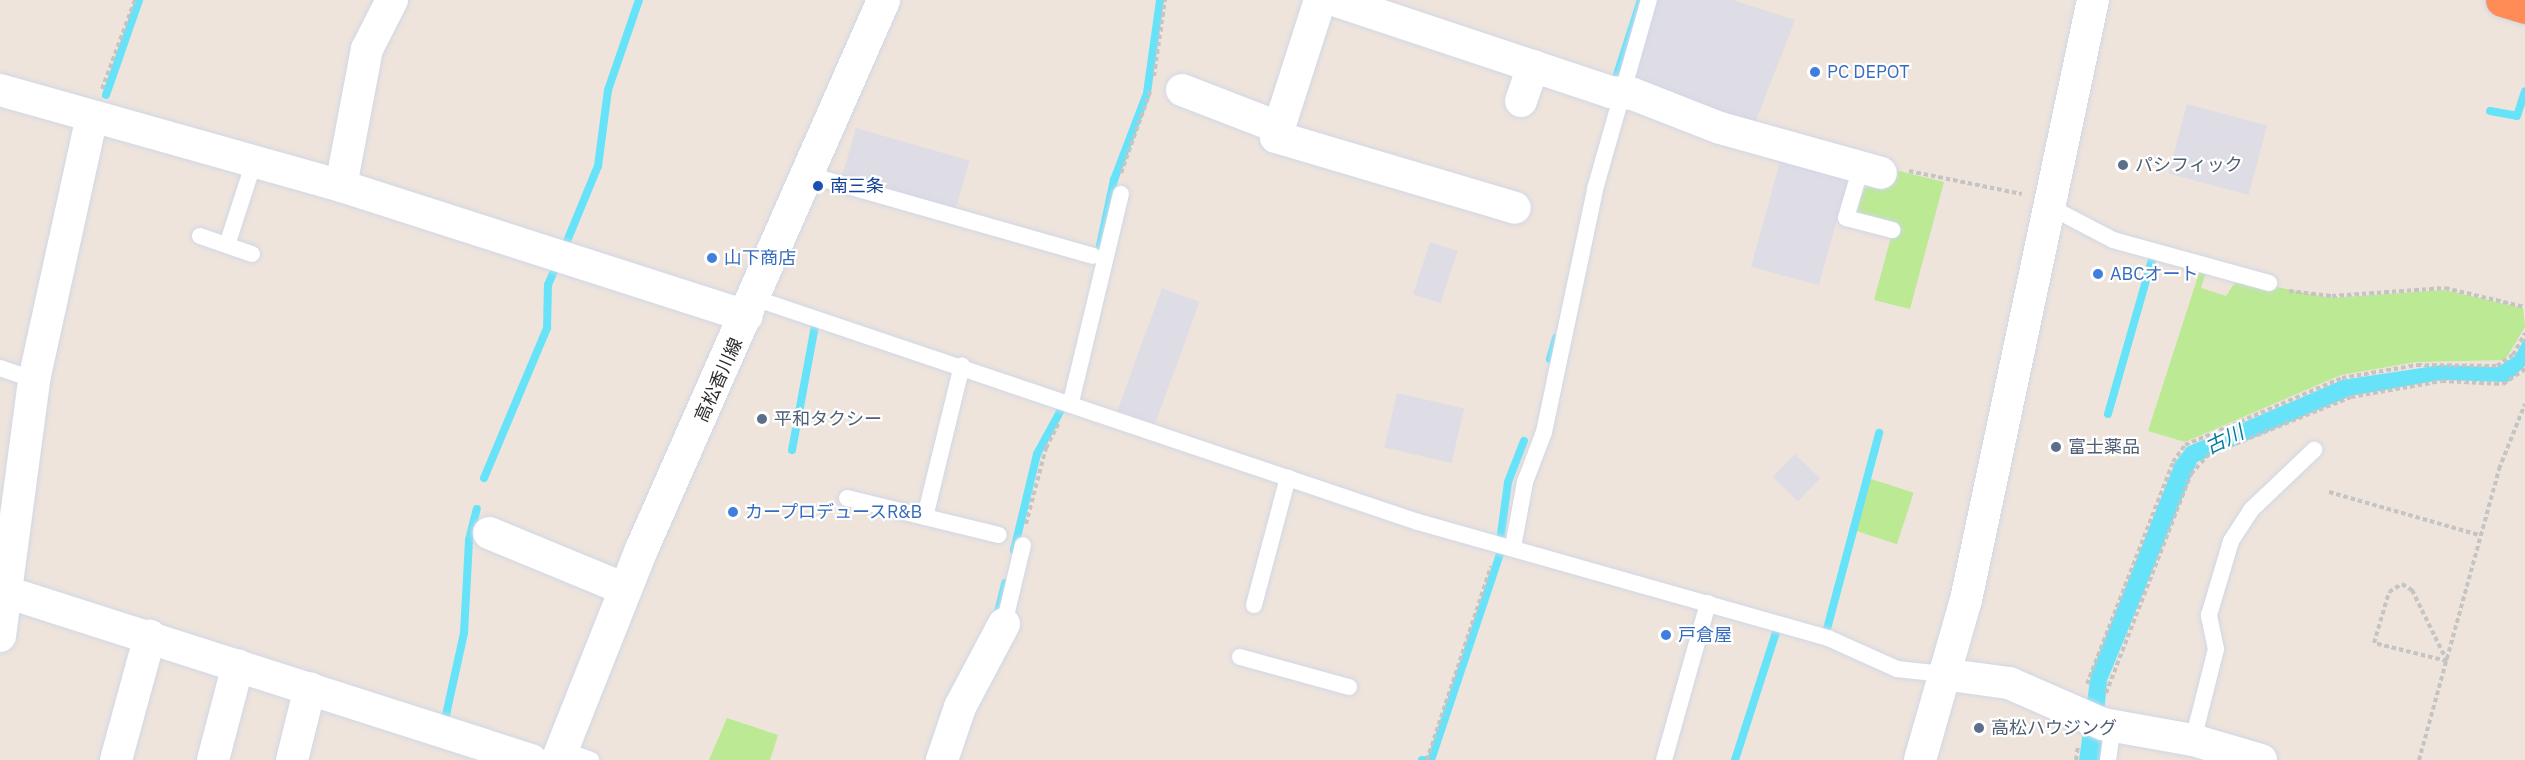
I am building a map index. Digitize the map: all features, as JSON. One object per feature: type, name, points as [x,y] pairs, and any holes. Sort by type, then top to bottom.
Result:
[{"type":"highway","points":[[2502,0],[2525,7]]},
{"type":"main road","name":"高松香川線","points":[[570,756],[625,589],[751,307],[883,0]]},
{"type":"street","points":[[341,186],[367,49],[392,0]]},
{"type":"street","points":[[1320,0],[1276,137],[1515,208]]},
{"type":"street","points":[[1334,0],[1533,66],[1871,170]]},
{"type":"street","points":[[1920,760],[1942,674],[1966,600],[2093,0]]},
{"type":"street","points":[[1521,101],[1533,66]]},
{"type":"street","points":[[0,90],[341,186],[751,307]]},
{"type":"street","points":[[1182,90],[1278,127]]},
{"type":"street","points":[[0,636],[1,590],[34,380],[92,116]]},
{"type":"street","points":[[489,534],[625,589]]},
{"type":"street","points":[[1,590],[531,760]]},
{"type":"street","points":[[942,760],[960,707],[1004,624]]},
{"type":"street","points":[[116,760],[150,636]]},
{"type":"street","points":[[213,760],[238,665]]},
{"type":"street","points":[[1942,674],[2009,683],[2100,721],[2193,740],[2261,760]]},
{"type":"street","points":[[292,760],[310,688]]},
{"type":"lane","points":[[1506,546],[1621,93],[1649,0]]},
{"type":"lane","points":[[227,245],[254,162]]},
{"type":"lane","points":[[1871,170],[1846,218],[1892,230]]},
{"type":"lane","points":[[808,175],[1093,256]]},
{"type":"lane","points":[[1071,402],[1121,194]]},
{"type":"lane","points":[[2050,207],[2113,240],[2270,283]]},
{"type":"lane","points":[[200,236],[252,254]]},
{"type":"lane","points":[[751,307],[962,365],[1288,477],[1506,546],[1828,638],[1897,669],[1942,674]]},
{"type":"lane","points":[[925,517],[962,365]]},
{"type":"lane","points":[[0,368],[34,380]]},
{"type":"lane","points":[[2193,740],[2216,650],[2209,615],[2231,541],[2252,509],[2314,450]]},
{"type":"lane","points":[[1254,605],[1288,477]]},
{"type":"lane","points":[[847,498],[999,535]]},
{"type":"lane","points":[[1004,624],[1023,545]]},
{"type":"lane","points":[[1664,760],[1708,603]]},
{"type":"lane","points":[[1240,657],[1349,687]]},
{"type":"lane","points":[[2100,721],[2108,760]]},
{"type":"path","points":[[92,116],[135,0]]},
{"type":"path","points":[[1121,194],[1119,182],[1128,143],[1152,84],[1166,0]]},
{"type":"path","points":[[1871,170],[1892,166],[2039,197],[2050,207]]},
{"type":"path","points":[[2270,283],[2332,296],[2445,288],[2525,307]]},
{"type":"path","points":[[1023,545],[1046,448],[1071,402]]},
{"type":"path","points":[[2420,760],[2479,535],[2525,404]]},
{"type":"path","points":[[2329,492],[2479,535]]},
{"type":"path","points":[[1427,760],[1506,546]]},
{"type":"path","points":[[2402,584],[2412,590],[2447,661],[2374,643],[2394,586],[2402,584]]},
{"type":"shaded area","points":[[1654,0],[1733,0],[1795,20],[1754,126],[1628,82]]},
{"type":"shaded area","points":[[2187,104],[2267,125],[2249,195],[2168,174]]},
{"type":"shaded area","points":[[856,128],[969,161],[956,209],[842,176]]},
{"type":"shaded area","points":[[1781,158],[1841,172],[1847,183],[1819,285],[1751,267]]},
{"type":"shaded area","points":[[1430,242],[1458,251],[1441,303],[1413,294]]},
{"type":"shaded area","points":[[1162,288],[1200,302],[1155,424],[1118,410]]},
{"type":"shaded area","points":[[1397,393],[1464,409],[1452,463],[1384,448]]},
{"type":"shaded area","points":[[1795,454],[1820,478],[1798,501],[1773,477]]},
{"type":"green space","points":[[1891,169],[1944,182],[1910,309],[1874,300],[1891,237],[1856,214],[1864,189]]},
{"type":"green space","points":[[2201,267],[2207,269],[2201,288],[2226,296],[2237,279],[2331,298],[2444,290],[2523,308],[2525,327],[2505,360],[2416,362],[2341,375],[2185,442],[2148,431]]},
{"type":"green space","points":[[1868,478],[1914,493],[1897,544],[1851,529]]},
{"type":"green space","points":[[727,718],[778,735],[770,760],[709,760]]},
{"type":"water","name":"古川","points":[[2525,338],[2525,366],[2508,382],[2441,380],[2351,396],[2197,462],[2107,681],[2100,760],[2079,760],[2091,673],[2175,463],[2187,447],[2342,380],[2441,365],[2498,367],[2515,356]]},
{"type":"waterway","points":[[106,95],[139,0]]},
{"type":"waterway","points":[[565,246],[598,166],[608,90],[639,0]]},
{"type":"waterway","points":[[1098,255],[1114,180],[1147,93],[1160,0]]},
{"type":"waterway","points":[[1614,84],[1641,0]]},
{"type":"waterway","points":[[2490,111],[2517,116],[2525,91]]},
{"type":"waterway","points":[[2108,414],[2153,256]]},
{"type":"waterway","points":[[484,478],[547,328],[548,285],[557,264]]},
{"type":"waterway","points":[[792,450],[815,326]]},
{"type":"waterway","points":[[1550,359],[1556,338]]},
{"type":"waterway","points":[[1014,550],[1037,454],[1061,410]]},
{"type":"waterway","points":[[1827,629],[1879,433]]},
{"type":"waterway","points":[[1501,534],[1508,482],[1524,441]]},
{"type":"waterway","points":[[444,724],[464,633],[469,540],[477,509]]},
{"type":"waterway","points":[[1431,760],[1500,554]]},
{"type":"waterway","points":[[996,620],[1005,583]]},
{"type":"waterway","points":[[1735,760],[1776,632]]},
{"type":"place","name":"PC DEPOT","points":[[1815,72]]},
{"type":"place","name":"パシフィック","points":[[2123,165]]},
{"type":"place","name":"南三条","points":[[818,186]]},
{"type":"place","name":"山下商店","points":[[712,258]]},
{"type":"place","name":"ABCオート","points":[[2098,274]]},
{"type":"place","name":"平和タクシー","points":[[762,419]]},
{"type":"place","name":"富士薬品","points":[[2056,447]]},
{"type":"place","name":"カープロデュースR&B","points":[[733,512]]},
{"type":"place","name":"戸倉屋","points":[[1666,635]]},
{"type":"place","name":"高松ハウジング","points":[[1979,728]]}]
